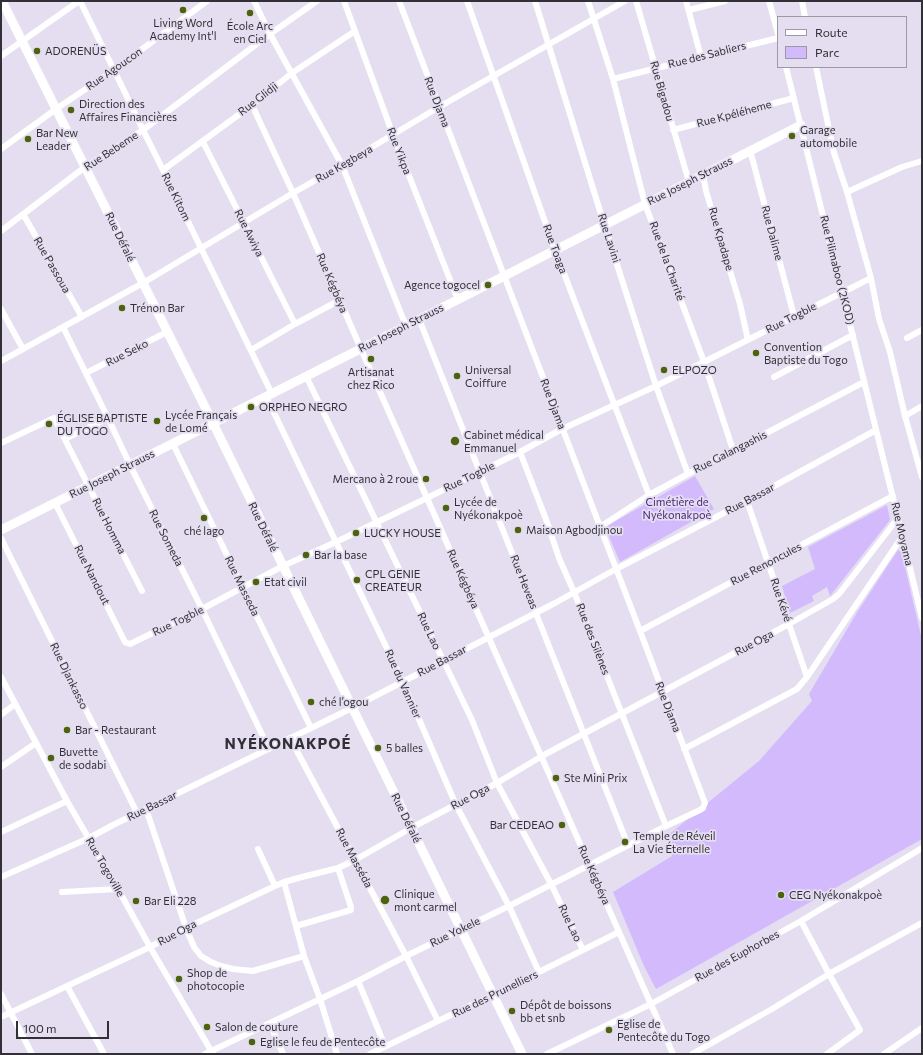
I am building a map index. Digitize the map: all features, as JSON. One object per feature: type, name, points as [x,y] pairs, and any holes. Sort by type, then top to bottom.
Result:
[{"type":"street","name":"Rue Défalé","points":[[2,1],[213,423],[522,1054]]},
{"type":"street","points":[[1,56],[80,1]]},
{"type":"street","name":"Rue Kitom","points":[[80,1],[251,350],[269,395]]},
{"type":"street","name":"Rue Agoucon","points":[[1,149],[56,109],[114,70],[207,1]]},
{"type":"street","points":[[254,1],[270,34],[342,165],[406,326]]},
{"type":"street","name":"Rue Bebeme","points":[[1,231],[85,167],[143,130],[270,34],[318,1]]},
{"type":"street","name":"Rue Yikpa","points":[[344,1],[393,134],[458,300]]},
{"type":"street","name":"Rue Djama","points":[[399,1],[640,631],[704,803],[703,808]]},
{"type":"street","name":"Rue Toaga","points":[[467,1],[555,250],[649,495]]},
{"type":"street","name":"Rue Lavini","points":[[535,1],[656,386],[688,474]]},
{"type":"street","name":"Rue de la Charité","points":[[588,1],[613,79],[645,204],[704,362],[733,450]]},
{"type":"street","name":"Rue Kegbeya","points":[[1,361],[143,283],[439,107],[625,1]]},
{"type":"street","name":"Rue Bigadou","points":[[636,1],[688,182]]},
{"type":"street","points":[[686,1],[701,57]]},
{"type":"street","points":[[689,10],[725,1]]},
{"type":"street","points":[[769,1],[777,30]]},
{"type":"street","points":[[802,1],[805,16]]},
{"type":"street","name":"Rue Glidji","points":[[163,170],[203,142],[292,73],[355,31]]},
{"type":"street","name":"Rue des Sabliers","points":[[613,79],[777,38]]},
{"type":"street","name":"Rue Pilimaboo (2KOD)","points":[[786,68],[893,496]]},
{"type":"street","points":[[816,68],[834,153],[847,192],[871,278],[879,319],[890,352],[904,416],[922,477]]},
{"type":"street","name":"Rue Kpéléheme","points":[[673,130],[794,98]]},
{"type":"street","name":"Rue Kégbéya","points":[[252,105],[293,193],[673,1054]]},
{"type":"street","name":"Rue Joseph Strauss","points":[[1,530],[419,320],[604,224],[801,125]]},
{"type":"street","name":"Rue Awiya","points":[[203,142],[295,324]]},
{"type":"street","name":"Rue Dalime","points":[[750,150],[794,316]]},
{"type":"street","points":[[847,192],[902,167],[922,161]]},
{"type":"street","name":"Rue Kpadape","points":[[703,174],[706,191],[740,304],[748,340]]},
{"type":"street","name":"Rue Passoua","points":[[23,214],[82,317]]},
{"type":"street","name":"Rue Togble","points":[[130,644],[202,609],[283,566],[480,472],[562,429],[656,386],[871,278]]},
{"type":"street","points":[[251,350],[340,300]]},
{"type":"street","points":[[1,308],[22,349]]},
{"type":"street","name":"Rue Heveas","points":[[419,320],[628,845]]},
{"type":"street","name":"Rue Someda","points":[[63,327],[202,609],[269,749]]},
{"type":"street","points":[[907,338],[922,330]]},
{"type":"street","name":"Rue Seko","points":[[86,373],[167,332]]},
{"type":"street","points":[[774,377],[853,336]]},
{"type":"street","name":"Rue Lao","points":[[306,376],[472,720],[496,783],[551,884],[583,950]]},
{"type":"street","name":"Rue Galangashis","points":[[600,527],[649,495],[864,382]]},
{"type":"street","name":"Rue du Vannier","points":[[269,395],[336,542],[403,682],[456,805],[509,906],[539,972]]},
{"type":"street","points":[[904,416],[922,406]]},
{"type":"street","name":"Rue Homma","points":[[1,443],[54,418],[142,591]]},
{"type":"street","points":[[65,439],[108,418]]},
{"type":"street","name":"Rue Bassar","points":[[1,877],[89,838],[403,682],[747,501],[876,430]]},
{"type":"street","name":"Rue Masseda","points":[[173,444],[311,728]]},
{"type":"street","name":"Rue des Silènes","points":[[520,452],[559,558],[574,592],[666,826]]},
{"type":"street","name":"Rue Moyama","points":[[893,496],[922,618]]},
{"type":"street","name":"Rue Renoncules","points":[[640,631],[893,496]]},
{"type":"street","name":"Rue Kévé","points":[[747,501],[807,677]]},
{"type":"street","name":"Rue Nandout","points":[[55,503],[125,642],[130,644]]},
{"type":"street","name":"Rue Oga","points":[[1,1017],[284,882],[338,868],[355,860],[621,713],[789,624],[833,599],[839,594],[898,518]]},
{"type":"street","points":[[684,749],[794,691],[807,677],[902,537]]},
{"type":"street","name":"Rue Djankasso","points":[[1,538],[137,813]]},
{"type":"street","name":"Rue Togoville","points":[[1,677],[67,801],[212,1052]]},
{"type":"street","points":[[1,715],[15,704]]},
{"type":"street","name":"Rue Masséda","points":[[290,738],[406,956],[438,1021]]},
{"type":"street","points":[[1,767],[36,743]]},
{"type":"street","points":[[1,832],[67,801]]},
{"type":"street","name":"Rue Yokele","points":[[205,1054],[212,1052],[358,981],[703,808]]},
{"type":"street","points":[[146,809],[186,928],[194,947],[201,956],[221,966],[253,971],[304,956]]},
{"type":"street","name":"Rue des Euphorbes","points":[[547,1054],[651,1004],[801,920],[922,848]]},
{"type":"street","points":[[258,849],[275,886]]},
{"type":"street","points":[[296,926],[351,910],[338,868]]},
{"type":"street","points":[[284,882],[304,956],[320,999],[337,1054]]},
{"type":"street","points":[[62,892],[118,889]]},
{"type":"street","points":[[801,920],[860,1030],[827,1054]]},
{"type":"street","points":[[692,1054],[772,1009],[829,974],[922,923]]},
{"type":"street","name":"Rue des Prunelliers","points":[[370,1054],[493,996],[619,932]]},
{"type":"street","points":[[358,981],[386,1046]]},
{"type":"street","points":[[67,986],[104,1054]]},
{"type":"street","points":[[1,994],[32,1054]]},
{"type":"street","points":[[270,1024],[283,1054]]},
{"type":"street","points":[[884,1054],[922,1028]]},
{"type":"green space","name":"Cimétière de Nyékonakpoè","points":[[695,476],[714,509],[620,562],[605,527]]},
{"type":"green space","points":[[887,505],[890,520],[830,596],[827,587],[812,596],[814,601],[790,613],[782,586],[815,569],[808,547]]},
{"type":"green space","points":[[898,550],[901,552],[905,567],[922,640],[922,839],[656,989],[644,966],[613,892],[672,856],[667,836],[759,761],[812,701],[809,694],[856,614]]},
{"type":"place","name":"Living Word Academy Int'l","points":[[183,10]]},
{"type":"place","name":"École Arc en Ciel","points":[[250,13]]},
{"type":"place","name":"ADORENÜS","points":[[37,51]]},
{"type":"place","name":"Direction des Affaires Financières","points":[[71,110]]},
{"type":"place","name":"Garage automobile","points":[[792,136]]},
{"type":"place","name":"Bar New Leader","points":[[28,139]]},
{"type":"place","name":"Agence togocel","points":[[488,285]]},
{"type":"place","name":"Trénon Bar","points":[[122,308]]},
{"type":"place","name":"Convention Baptiste du Togo","points":[[756,353]]},
{"type":"place","name":"Artisanat chez Rico","points":[[371,359]]},
{"type":"place","name":"ELPOZO","points":[[664,370]]},
{"type":"place","name":"Universal Coiffure","points":[[457,376]]},
{"type":"place","name":"ORPHEO NEGRO","points":[[251,407]]},
{"type":"place","name":"Lycée Français de Lomé","points":[[157,421]]},
{"type":"place","name":"ÉGLISE BAPTISTE DU TOGO","points":[[49,424]]},
{"type":"place","name":"Cabinet médical Emmanuel","points":[[455,441]]},
{"type":"place","name":"Mercano à 2 roue","points":[[426,479]]},
{"type":"place","name":"Lycée de Nyékonakpoè","points":[[446,508]]},
{"type":"place","name":"ché lago","points":[[204,518]]},
{"type":"place","name":"Maison Agbodjinou","points":[[518,530]]},
{"type":"place","name":"LUCKY HOUSE","points":[[356,533]]},
{"type":"place","name":"Bar la base","points":[[306,555]]},
{"type":"place","name":"CPL GENIE CREATEUR","points":[[357,580]]},
{"type":"place","name":"Etat civil","points":[[256,582]]},
{"type":"place","name":"ché l’ogou","points":[[311,702]]},
{"type":"place","name":"Bar - Restaurant","points":[[67,730]]},
{"type":"place","name":"5 balles","points":[[378,748]]},
{"type":"place","name":"Buvette de sodabi","points":[[51,758]]},
{"type":"place","name":"Ste Mini Prix","points":[[556,778]]},
{"type":"place","name":"Bar CEDEAO","points":[[562,825]]},
{"type":"place","name":"Temple de Réveil La Vie Éternelle","points":[[625,842]]},
{"type":"place","name":"CEG Nyékonakpoè","points":[[781,895]]},
{"type":"place","name":"Clinique mont carmel","points":[[385,900]]},
{"type":"place","name":"Bar Eli 228","points":[[136,901]]},
{"type":"place","name":"Shop de photocopie","points":[[179,979]]},
{"type":"place","name":"Dépôt de boissons bb et snb","points":[[512,1011]]},
{"type":"place","name":"Salon de couture","points":[[207,1027]]},
{"type":"place","name":"Eglise de Pentecôte du Togo","points":[[609,1030]]},
{"type":"place","name":"Eglise le feu de Pentecôte","points":[[252,1042]]},
{"type":"district","name":"NYÉKONAKPOÉ","points":[[288,744]]}]
